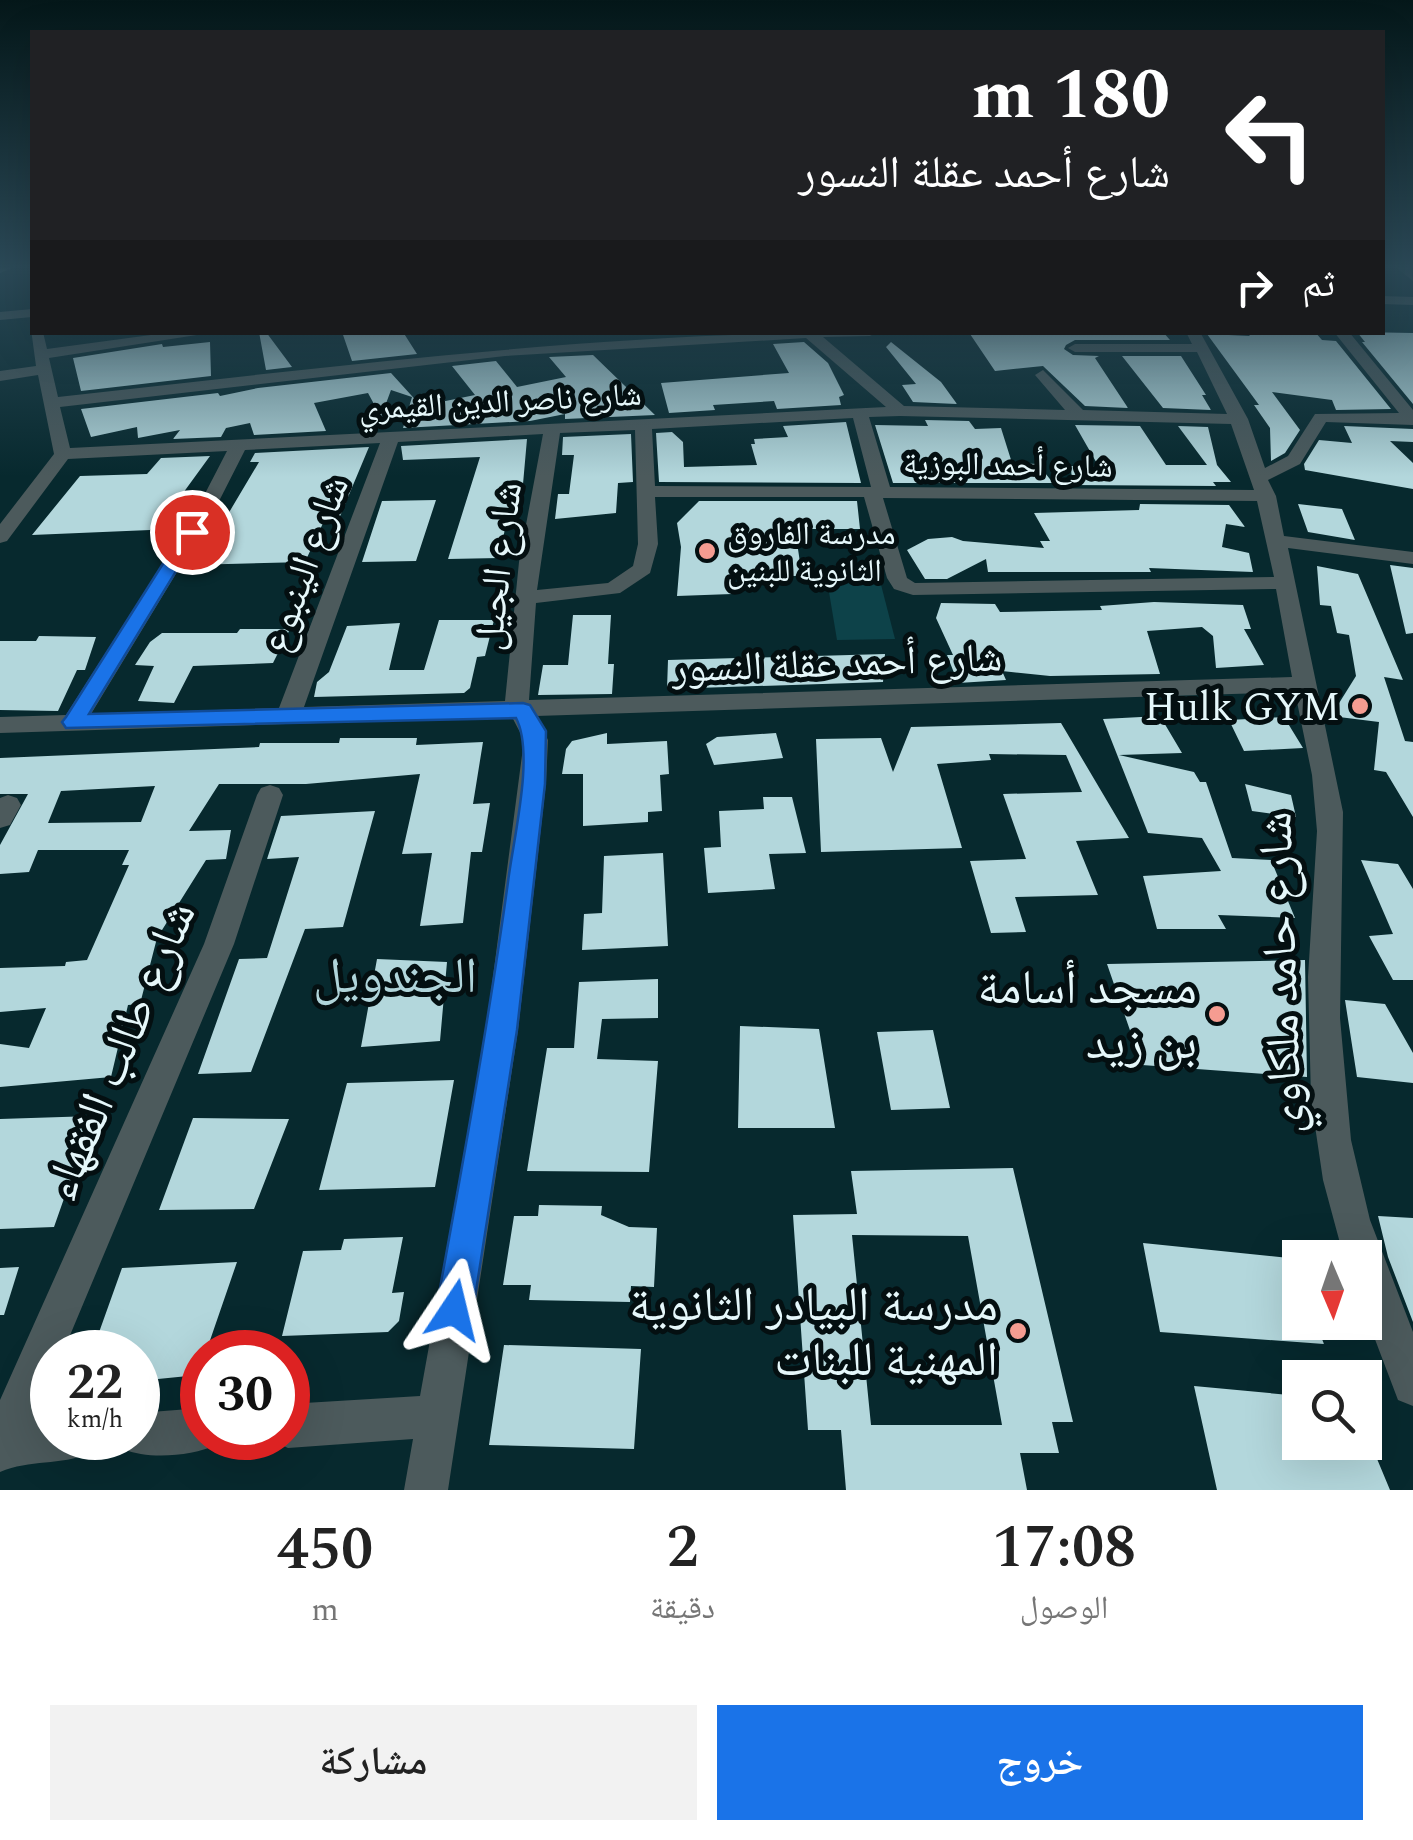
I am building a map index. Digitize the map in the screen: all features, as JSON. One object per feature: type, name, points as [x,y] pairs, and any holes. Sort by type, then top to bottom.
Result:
[{"type":"street","points":[[0,537],[63,454],[35,338]]},
{"type":"street","points":[[0,376],[44,362],[179,338]]},
{"type":"street","points":[[50,403],[471,356],[742,338]]},
{"type":"street","points":[[814,338],[900,412]]},
{"type":"street","points":[[1346,338],[1412,419]]},
{"type":"street","points":[[1075,348],[1198,340],[1240,420],[1264,486],[1305,684]]},
{"type":"street","points":[[1043,375],[1078,414]]},
{"type":"street","points":[[646,491],[877,492],[860,413]]},
{"type":"street","name":"شارع ناصر الدين القيمري","points":[[63,454],[860,413],[1078,414],[1240,420]]},
{"type":"street","points":[[1264,486],[1294,460],[1323,416],[1412,419]]},
{"type":"street","points":[[527,598],[613,590],[643,569],[648,544],[643,423]]},
{"type":"street","name":"شارع الجيل","points":[[426,1490],[502,1030],[520,895],[536,755],[534,731],[516,694],[529,562],[552,429]]},
{"type":"street","name":"شارع الينبوع","points":[[288,716],[322,630],[354,527],[391,437]]},
{"type":"street","points":[[74,722],[205,511],[239,444]]},
{"type":"street","name":"شارع أحمد البوزية","points":[[1264,486],[877,492],[896,578],[913,589],[1287,583]]},
{"type":"street","points":[[1278,541],[1413,558]]},
{"type":"street","name":"شارع أحمد عقلة النسور","points":[[0,726],[1305,684]]},
{"type":"street","name":"شارع حامد ملكاوي","points":[[1305,684],[1323,762],[1331,830],[1325,936],[1326,1060],[1337,1158],[1357,1240]]},
{"type":"street","name":"شارع طالب الفقهاء","points":[[1,1444],[218,944],[270,795]]},
{"type":"street","name":"شارع حامد ملكاوي","points":[[1382,1306],[1413,1386]]},
{"type":"street","points":[[310,1425],[436,1416]]},
{"type":"street","points":[[1,1444],[30,1442]]},
{"type":"shaded area","points":[[878,573],[895,639],[837,640],[826,574]]},
{"type":"building","points":[[260,338],[270,338],[292,367],[266,370]]},
{"type":"building","points":[[344,338],[407,338],[417,354],[352,361]]},
{"type":"building","points":[[972,338],[1170,340],[1075,340],[1066,345],[1064,349],[1073,355],[1099,356],[1095,358],[1128,408],[1085,406],[1043,366],[995,371]]},
{"type":"building","points":[[1210,338],[1320,338],[1336,341],[1391,409],[1336,410],[1332,400],[1272,392],[1300,430],[1285,453],[1271,461],[1270,428],[1254,405],[1259,405]]},
{"type":"building","points":[[1361,338],[1413,338],[1413,404],[1362,342]]},
{"type":"building","points":[[210,342],[211,376],[81,391],[73,358],[162,344],[163,347]]},
{"type":"building","points":[[804,342],[828,363],[844,395],[839,397],[841,405],[777,409],[774,401],[669,413],[661,383],[789,373],[773,344]]},
{"type":"building","points":[[891,342],[941,382],[957,404],[913,402],[902,385],[916,384],[886,347]]},
{"type":"building","points":[[593,355],[655,415],[565,419],[565,414],[530,421],[403,428],[412,397],[391,390],[381,417],[368,393],[314,403],[326,431],[254,435],[250,423],[226,428],[221,437],[173,439],[180,430],[138,438],[137,427],[91,437],[81,409],[218,393],[220,396],[391,373],[421,406],[475,395],[452,366],[496,361],[517,387],[566,377],[549,357]]},
{"type":"building","points":[[1122,356],[1181,356],[1211,410],[1163,408]]},
{"type":"building","points":[[925,420],[969,421],[975,429],[1001,428],[1012,463],[1038,464],[1053,483],[893,483],[875,425],[928,426]]},
{"type":"building","points":[[846,422],[861,483],[659,482],[656,433],[672,432],[683,442],[684,467],[757,465],[751,444],[755,444],[754,439],[788,437],[783,426]]},
{"type":"building","points":[[1075,425],[1140,426],[1166,465],[1207,465],[1178,426],[1208,427],[1217,465],[1231,482],[1213,482],[1216,486],[1072,485],[1071,466],[1099,467]]},
{"type":"building","points":[[1344,426],[1413,429],[1413,442],[1390,441],[1413,463],[1413,489],[1305,470],[1304,464],[1319,440],[1352,443]]},
{"type":"building","points":[[631,434],[633,482],[618,483],[616,513],[555,519],[558,494],[569,494],[574,455],[562,455],[563,437]]},
{"type":"building","points":[[527,439],[523,484],[514,485],[499,558],[448,559],[480,457],[403,460],[401,446]]},
{"type":"building","points":[[369,447],[338,521],[324,521],[305,562],[189,565],[203,542],[212,541],[259,462],[250,462],[255,453]]},
{"type":"building","points":[[210,456],[178,500],[167,501],[150,530],[32,535],[80,476],[147,474],[161,458]]},
{"type":"building","points":[[436,500],[416,561],[362,562],[382,501]]},
{"type":"building","name":"مدرسة الفاروق الثانوية للبنين","points":[[699,501],[857,501],[860,529],[795,529],[802,576],[733,576],[732,594],[677,596],[681,547],[677,523]]},
{"type":"building","points":[[1140,504],[1229,505],[1245,527],[1226,524],[1222,547],[1249,553],[1253,572],[1149,568],[1151,572],[988,572],[986,559],[947,579],[925,579],[907,550],[928,539],[952,537],[1044,548],[1040,541],[1050,541],[1034,513],[1139,510]]},
{"type":"building","points":[[1298,504],[1342,509],[1355,540],[1308,532]]},
{"type":"building","points":[[1390,565],[1413,568],[1413,633],[1406,634]]},
{"type":"building","points":[[1317,566],[1358,574],[1403,680],[1384,677],[1405,741],[1413,742],[1413,817],[1386,772],[1374,770],[1379,722],[1331,716],[1356,676],[1349,635],[1337,633],[1331,606],[1320,605]]},
{"type":"building","points":[[1154,602],[1243,605],[1251,629],[1244,629],[1264,665],[1216,668],[1213,636],[1202,627],[1147,631],[1160,674],[1050,676],[1002,671],[1006,680],[958,683],[947,655],[953,655],[936,618],[941,603],[995,604],[1000,612],[1102,610],[1100,606]]},
{"type":"building","points":[[573,615],[611,615],[608,664],[614,664],[612,694],[538,695],[543,665],[568,665]]},
{"type":"building","points":[[439,620],[494,620],[485,656],[477,657],[470,688],[464,693],[314,697],[317,682],[329,672],[347,626],[400,623],[389,670],[424,670]]},
{"type":"building","points":[[240,629],[290,629],[273,663],[193,666],[174,703],[138,701],[154,666],[135,665],[150,642],[162,633],[237,633]]},
{"type":"building","points":[[39,636],[96,637],[85,670],[77,670],[58,711],[0,710],[0,641],[36,641]]},
{"type":"building","points":[[885,654],[883,682],[667,689],[668,660]]},
{"type":"building","points":[[1160,716],[1182,753],[1119,755],[1194,772],[1200,782],[1206,782],[1232,858],[1271,860],[1295,918],[1218,915],[1226,929],[1157,929],[1143,876],[1221,871],[1202,838],[1148,833],[1103,719]]},
{"type":"building","points":[[1284,717],[1303,748],[1244,751],[1229,720]]},
{"type":"building","points":[[1061,723],[1129,838],[1076,841],[1098,895],[1015,897],[1026,932],[991,933],[970,861],[1026,859],[1003,794],[1082,792],[1066,755],[989,754],[991,760],[937,764],[962,848],[821,852],[816,739],[881,738],[893,772],[911,727]]},
{"type":"building","points":[[607,733],[607,744],[667,741],[669,774],[660,775],[662,811],[648,812],[648,822],[583,826],[583,774],[562,774],[566,749],[572,741]]},
{"type":"building","points":[[776,733],[783,758],[714,765],[706,744],[717,737]]},
{"type":"building","points":[[340,738],[417,738],[416,745],[483,742],[473,804],[490,803],[482,852],[471,852],[463,923],[420,926],[432,853],[402,854],[420,774],[306,784],[219,784],[189,831],[231,830],[226,859],[206,860],[157,938],[140,1004],[128,1005],[111,1077],[0,1087],[0,1044],[29,1048],[46,1008],[0,1012],[0,968],[65,966],[66,962],[87,960],[129,865],[122,865],[129,850],[38,850],[29,872],[0,874],[0,845],[28,794],[0,794],[0,758],[259,747],[260,743],[339,743]],"holes":[[[155,786],[141,822],[48,823],[61,791]]]},
{"type":"building","points":[[1245,784],[1291,795],[1296,817],[1252,811]]},
{"type":"building","points":[[763,797],[792,797],[806,853],[769,854],[775,889],[708,893],[704,848],[721,847],[719,811],[764,809]]},
{"type":"building","points":[[375,811],[343,927],[305,929],[251,1072],[198,1074],[239,959],[267,958],[299,857],[267,859],[281,816]]},
{"type":"building","points":[[663,853],[668,946],[582,950],[584,914],[602,913],[604,856]]},
{"type":"building","points":[[1361,860],[1398,864],[1413,889],[1413,980],[1393,980],[1369,936],[1393,934]]},
{"type":"building","points":[[377,959],[447,962],[440,1041],[361,1047]]},
{"type":"building","name":"مسجد أسامة بن زيد","points":[[1305,960],[1307,1077],[1142,1065],[1107,964]]},
{"type":"building","points":[[658,979],[658,1018],[602,1019],[597,1059],[658,1061],[649,1172],[527,1171],[547,1048],[574,1048],[579,982]]},
{"type":"building","points":[[1345,1000],[1385,1004],[1413,1053],[1413,1083],[1357,1077]]},
{"type":"building","points":[[740,1026],[819,1029],[835,1128],[738,1128]]},
{"type":"building","points":[[933,1030],[950,1108],[891,1110],[877,1032]]},
{"type":"building","points":[[454,1080],[435,1187],[319,1190],[347,1083]]},
{"type":"building","points":[[93,1116],[54,1227],[0,1229],[0,1119]]},
{"type":"building","points":[[193,1118],[289,1119],[254,1209],[159,1210]]},
{"type":"building","name":"مدرسة البيادر الثانوية المهنية للبنات","points":[[1013,1168],[1073,1422],[1052,1422],[1059,1453],[1020,1453],[1027,1490],[846,1490],[841,1430],[808,1430],[793,1215],[857,1214],[851,1171]],"holes":[[[852,1235],[968,1236],[1002,1425],[871,1425]]]},
{"type":"building","points":[[539,1205],[602,1206],[601,1215],[629,1227],[657,1228],[654,1287],[631,1286],[630,1302],[529,1300],[531,1285],[503,1285],[514,1216],[538,1216]]},
{"type":"building","points":[[1378,1216],[1413,1218],[1413,1322],[1388,1257]]},
{"type":"building","points":[[403,1237],[392,1293],[404,1292],[399,1321],[388,1332],[310,1335],[310,1330],[283,1330],[303,1251],[341,1250],[344,1239]]},
{"type":"building","points":[[1143,1243],[1282,1257],[1282,1340],[1322,1340],[1324,1344],[1160,1332]]},
{"type":"building","points":[[237,1262],[214,1330],[180,1330],[180,1377],[160,1379],[160,1330],[100,1330],[122,1268]]},
{"type":"building","points":[[19,1267],[4,1315],[0,1315],[0,1268]]},
{"type":"building","points":[[504,1345],[641,1349],[634,1449],[489,1445]]},
{"type":"building","points":[[1194,1386],[1282,1394],[1282,1460],[1378,1460],[1390,1490],[1217,1490]]},
{"type":"place","name":"مدرسة الفاروق الثانوية للبنين","points":[[707,551]]},
{"type":"place","name":"Hulk GYM","points":[[1360,706]]},
{"type":"place","name":"مسجد أسامة بن زيد","points":[[1217,1014]]},
{"type":"place","name":"مدرسة البيادر الثانوية المهنية للبنات","points":[[1018,1331]]},
{"type":"district","name":"الجندويل","points":[[395,974]]},
{"type":"route","points":[[192,532],[74,722],[523,710],[534,731],[533,784],[502,1030],[454,1310]]}]
